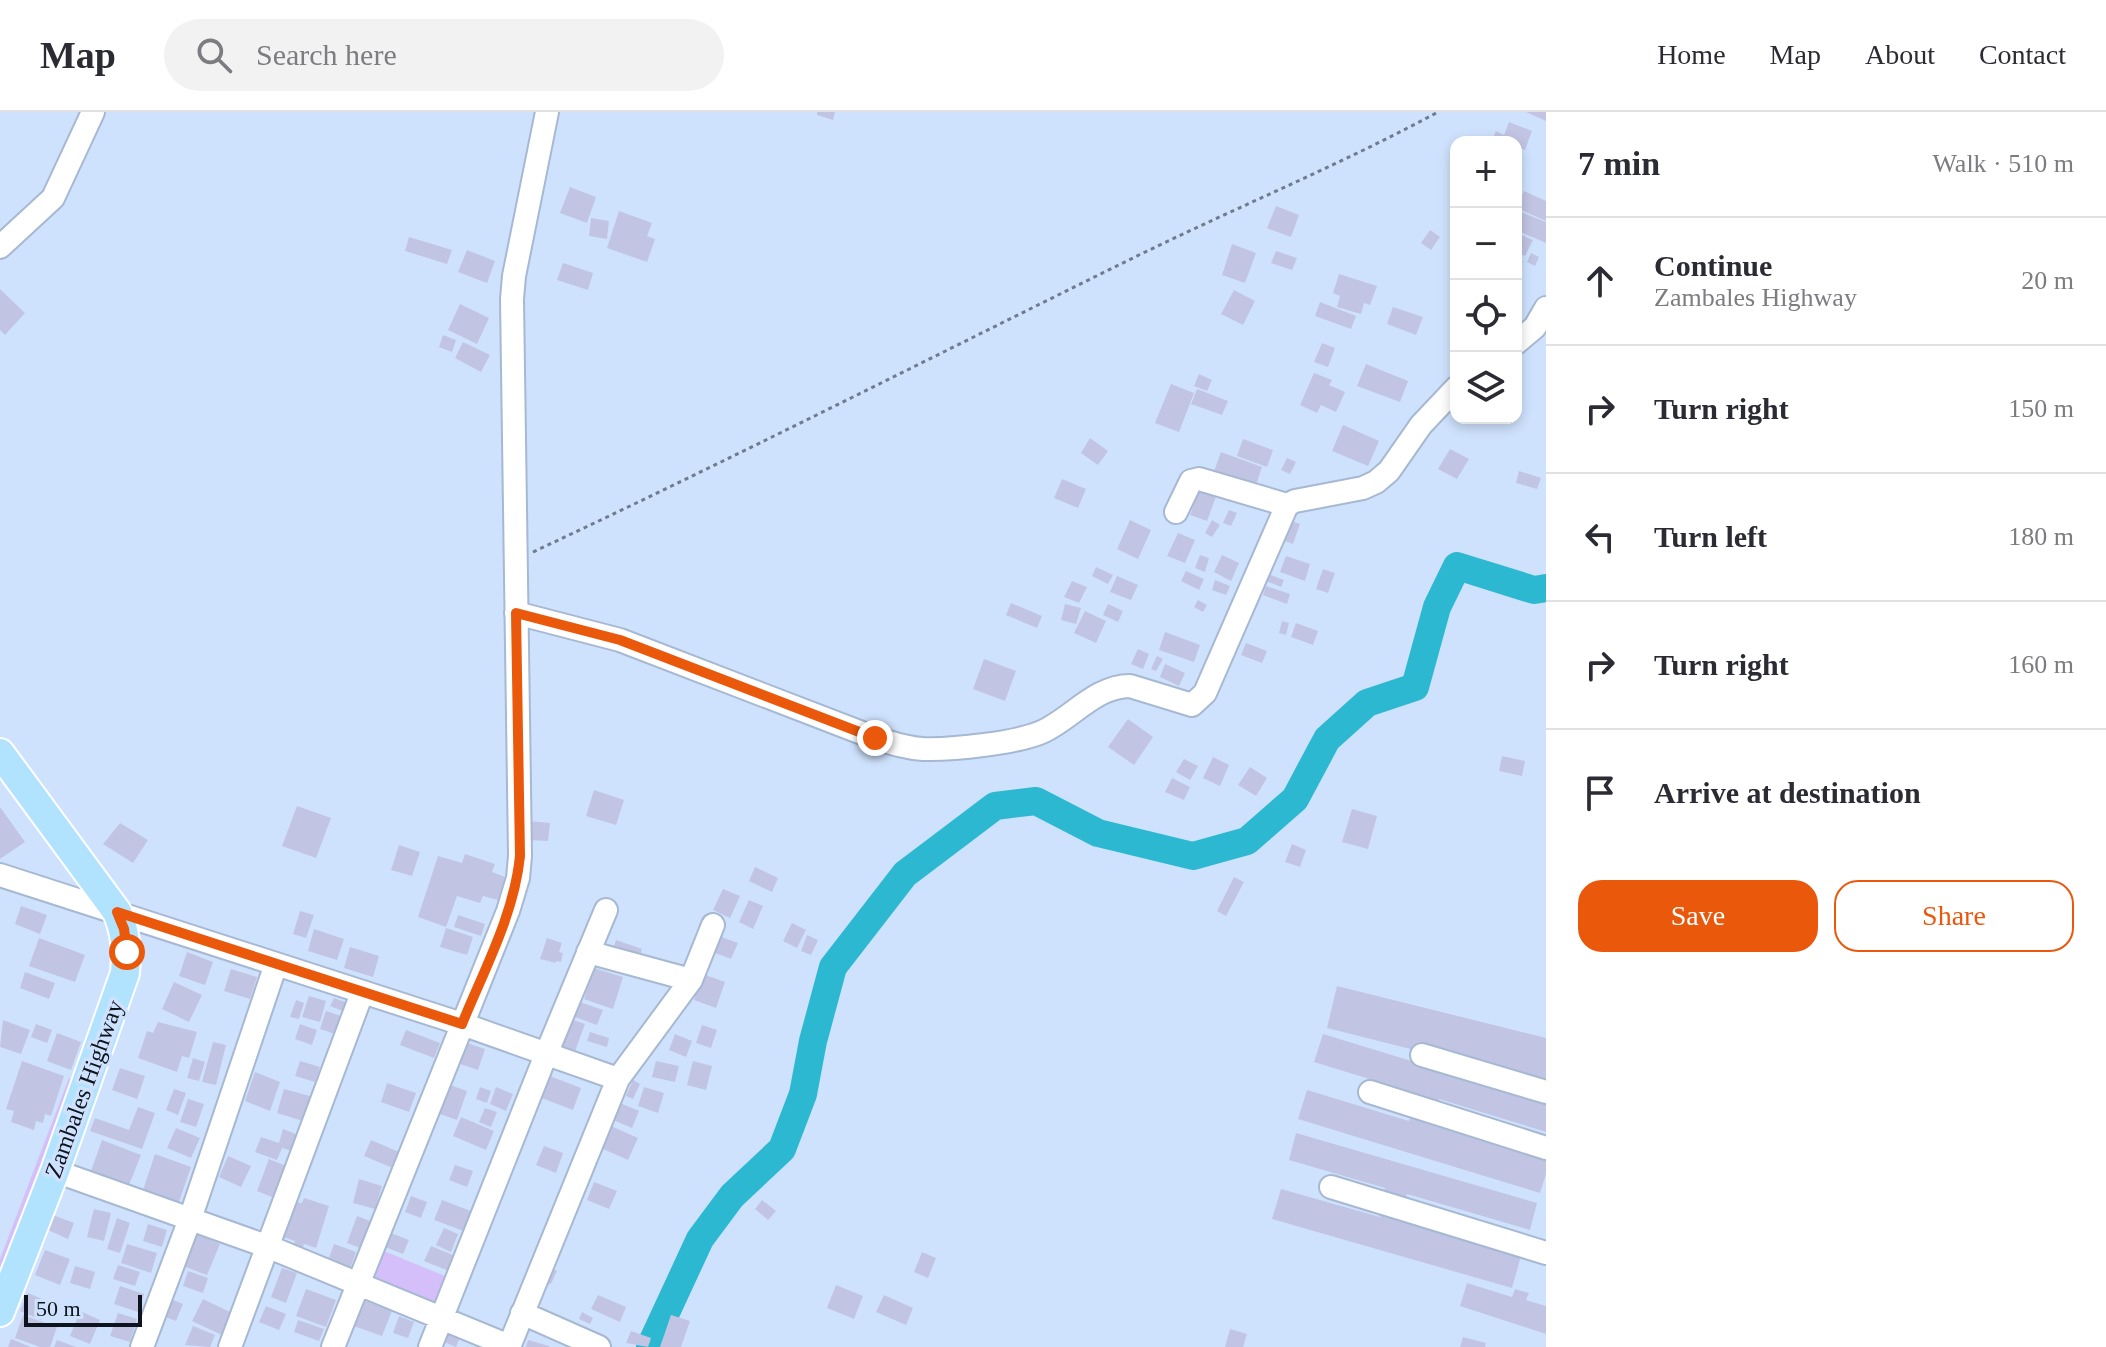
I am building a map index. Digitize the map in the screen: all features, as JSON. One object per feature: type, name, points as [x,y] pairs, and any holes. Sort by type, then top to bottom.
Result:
[{"type":"main road","name":"Zambales Highway","points":[[0,753],[117,912],[124,929],[127,952],[125,973],[55,1171],[2,1301]]},
{"type":"street","points":[[0,247],[53,198],[93,112]]},
{"type":"street","points":[[333,1347],[508,911],[518,878],[514,276],[547,112]]},
{"type":"street","points":[[1522,338],[1535,327],[1546,308]]},
{"type":"street","points":[[516,613],[620,640],[894,744],[924,749],[996,742],[1043,731],[1104,692],[1119,686],[1130,686],[1192,705],[1205,693],[1287,505],[1363,488],[1376,482],[1389,471],[1421,425],[1450,394]]},
{"type":"street","points":[[1176,512],[1191,481],[1199,479],[1287,505]]},
{"type":"street","points":[[0,875],[547,1052],[618,1079]]},
{"type":"street","points":[[430,1347],[606,910]]},
{"type":"street","points":[[55,1171],[269,1247],[509,1346],[618,1079],[691,980],[713,925]]},
{"type":"street","points":[[588,952],[691,980]]},
{"type":"street","points":[[142,1347],[190,1219],[276,964]]},
{"type":"street","points":[[230,1347],[362,993]]},
{"type":"street","points":[[1422,1055],[1546,1092]]},
{"type":"street","points":[[1370,1092],[1546,1148]]},
{"type":"street","points":[[1331,1187],[1546,1253]]},
{"type":"street","points":[[522,1313],[599,1347]]},
{"type":"path","points":[[515,561],[732,459],[1212,220],[1384,142],[1438,112]]},
{"type":"shaded area","points":[[69,1078],[76,1080],[0,1274],[0,1259]]},
{"type":"shaded area","points":[[384,1251],[452,1279],[438,1311],[371,1284]]},
{"type":"building","points":[[817,112],[835,112],[833,120],[817,115]]},
{"type":"building","points":[[1526,112],[1546,112],[1546,121]]},
{"type":"building","points":[[1509,122],[1532,131],[1525,150],[1522,149],[1522,136],[1494,136],[1496,131],[1504,135]]},
{"type":"building","points":[[570,187],[596,197],[587,223],[560,213]]},
{"type":"building","points":[[1524,191],[1546,201],[1546,221],[1522,210]]},
{"type":"building","points":[[1276,206],[1299,215],[1291,237],[1267,228]]},
{"type":"building","points":[[619,211],[652,223],[647,236],[655,239],[647,262],[607,248]]},
{"type":"building","points":[[1522,212],[1546,222],[1546,243],[1522,233]]},
{"type":"building","points":[[591,218],[609,221],[607,239],[589,236]]},
{"type":"building","points":[[1430,230],[1440,237],[1431,250],[1421,243]]},
{"type":"building","points":[[1522,235],[1533,240],[1525,256],[1522,255]]},
{"type":"building","points":[[409,237],[452,250],[447,264],[405,251]]},
{"type":"building","points":[[1232,244],[1256,253],[1245,283],[1222,275]]},
{"type":"building","points":[[467,250],[495,261],[487,283],[458,272]]},
{"type":"building","points":[[1276,251],[1297,258],[1292,270],[1271,263]]},
{"type":"building","points":[[1531,253],[1539,257],[1535,266],[1527,262]]},
{"type":"building","points":[[563,263],[593,273],[588,290],[557,280]]},
{"type":"building","points":[[1339,274],[1377,286],[1370,305],[1364,303],[1361,314],[1337,307],[1340,296],[1333,293]]},
{"type":"building","points":[[0,289],[25,313],[5,335],[0,330]]},
{"type":"building","points":[[1234,290],[1255,301],[1243,325],[1221,314]]},
{"type":"building","points":[[1320,302],[1356,316],[1351,329],[1315,316]]},
{"type":"building","points":[[460,304],[489,318],[477,344],[448,330]]},
{"type":"building","points":[[1393,307],[1423,317],[1416,335],[1387,324]]},
{"type":"building","points":[[443,335],[456,340],[452,352],[439,347]]},
{"type":"building","points":[[463,342],[490,355],[481,372],[455,358]]},
{"type":"building","points":[[1322,343],[1335,348],[1328,367],[1314,362]]},
{"type":"building","points":[[1366,364],[1408,381],[1400,402],[1357,386]]},
{"type":"building","points":[[1314,373],[1332,380],[1329,385],[1345,392],[1336,412],[1321,405],[1317,413],[1300,405]]},
{"type":"building","points":[[1199,374],[1212,380],[1207,391],[1194,386]]},
{"type":"building","points":[[1171,384],[1194,393],[1179,432],[1155,423]]},
{"type":"building","points":[[1197,389],[1228,401],[1222,415],[1191,404]]},
{"type":"building","points":[[1343,425],[1379,441],[1368,466],[1332,451]]},
{"type":"building","points":[[1090,438],[1108,451],[1098,465],[1081,453]]},
{"type":"building","points":[[1243,439],[1273,450],[1267,467],[1237,456]]},
{"type":"building","points":[[1450,449],[1469,459],[1457,479],[1438,469]]},
{"type":"building","points":[[1221,452],[1262,467],[1255,488],[1213,474]]},
{"type":"building","points":[[1287,458],[1296,462],[1290,474],[1281,470]]},
{"type":"building","points":[[1519,471],[1541,478],[1537,489],[1516,483]]},
{"type":"building","points":[[1062,479],[1086,489],[1078,508],[1054,498]]},
{"type":"building","points":[[1200,488],[1217,494],[1207,521],[1190,515]]},
{"type":"building","points":[[1229,510],[1237,513],[1231,526],[1223,523]]},
{"type":"building","points":[[1286,519],[1300,524],[1293,544],[1279,539]]},
{"type":"building","points":[[1130,520],[1151,530],[1138,559],[1117,549]]},
{"type":"building","points":[[1212,520],[1220,525],[1212,537],[1205,533]]},
{"type":"building","points":[[1178,533],[1195,540],[1185,563],[1167,556]]},
{"type":"building","points":[[1200,555],[1209,558],[1205,572],[1195,568]]},
{"type":"building","points":[[1222,555],[1239,563],[1231,581],[1214,572]]},
{"type":"building","points":[[1286,556],[1310,564],[1305,581],[1280,572]]},
{"type":"building","points":[[1096,567],[1113,575],[1108,584],[1092,576]]},
{"type":"building","points":[[1323,569],[1335,573],[1328,593],[1316,589]]},
{"type":"building","points":[[1186,571],[1204,579],[1199,590],[1181,581]]},
{"type":"building","points":[[1268,574],[1284,580],[1281,587],[1266,581]]},
{"type":"building","points":[[1117,576],[1138,585],[1131,600],[1110,592]]},
{"type":"building","points":[[1215,580],[1230,586],[1226,595],[1212,590]]},
{"type":"building","points":[[1072,581],[1087,587],[1079,603],[1064,597]]},
{"type":"building","points":[[1266,586],[1290,594],[1287,604],[1263,595]]},
{"type":"building","points":[[1198,600],[1207,605],[1203,612],[1194,607]]},
{"type":"building","points":[[1011,603],[1042,616],[1037,628],[1006,615]]},
{"type":"building","points":[[1065,604],[1081,608],[1076,624],[1061,620]]},
{"type":"building","points":[[1108,604],[1123,611],[1118,622],[1103,615]]},
{"type":"building","points":[[1085,611],[1106,621],[1096,643],[1074,633]]},
{"type":"building","points":[[1282,621],[1289,623],[1286,635],[1279,633]]},
{"type":"building","points":[[1296,623],[1318,631],[1313,645],[1291,637]]},
{"type":"building","points":[[1165,632],[1200,645],[1194,662],[1159,650]]},
{"type":"building","points":[[1246,643],[1267,651],[1262,663],[1241,655]]},
{"type":"building","points":[[1138,649],[1149,654],[1143,669],[1131,664]]},
{"type":"building","points":[[1157,656],[1163,659],[1156,671],[1151,669]]},
{"type":"building","points":[[984,659],[1016,671],[1005,701],[973,689]]},
{"type":"building","points":[[1165,664],[1185,673],[1179,686],[1160,677]]},
{"type":"building","points":[[1128,719],[1153,737],[1134,765],[1108,747]]},
{"type":"building","points":[[1502,756],[1525,761],[1522,776],[1499,771]]},
{"type":"building","points":[[1213,757],[1229,765],[1220,786],[1203,778]]},
{"type":"building","points":[[1184,759],[1198,766],[1190,780],[1176,772]]},
{"type":"building","points":[[1250,767],[1267,778],[1256,796],[1238,785]]},
{"type":"building","points":[[1172,778],[1190,787],[1184,800],[1165,792]]},
{"type":"building","points":[[594,790],[624,800],[616,825],[586,816]]},
{"type":"building","points":[[297,806],[331,818],[316,858],[282,846]]},
{"type":"building","points":[[0,807],[25,842],[0,859]]},
{"type":"building","points":[[1352,809],[1377,816],[1368,849],[1342,842]]},
{"type":"building","points":[[528,821],[550,823],[548,841],[527,840]]},
{"type":"building","points":[[120,823],[148,840],[133,863],[103,844]]},
{"type":"building","points":[[1292,844],[1306,850],[1300,867],[1285,862]]},
{"type":"building","points":[[399,845],[420,852],[412,876],[391,870]]},
{"type":"building","points":[[465,854],[495,864],[492,872],[505,877],[498,900],[483,896],[480,903],[457,896],[446,927],[418,917],[438,856],[462,863]]},
{"type":"building","points":[[755,867],[778,878],[772,892],[749,881]]},
{"type":"building","points":[[1234,877],[1244,882],[1226,916],[1217,911]]},
{"type":"building","points":[[723,889],[740,896],[730,918],[713,910]]},
{"type":"building","points":[[749,900],[763,906],[753,929],[739,922]]},
{"type":"building","points":[[21,906],[47,915],[40,934],[15,924]]},
{"type":"building","points":[[300,911],[314,915],[306,938],[293,934]]},
{"type":"building","points":[[458,915],[485,924],[481,936],[454,927]]},
{"type":"building","points":[[792,923],[806,930],[797,948],[783,941]]},
{"type":"building","points":[[446,928],[473,937],[467,955],[440,947]]},
{"type":"building","points":[[314,929],[344,939],[337,960],[308,951]]},
{"type":"building","points":[[716,935],[738,943],[731,959],[710,951]]},
{"type":"building","points":[[807,935],[818,940],[811,955],[801,951]]},
{"type":"building","points":[[39,938],[85,955],[75,982],[29,966]]},
{"type":"building","points":[[547,938],[562,943],[559,952],[563,953],[561,962],[540,959]]},
{"type":"building","points":[[616,940],[642,949],[637,964],[611,955]]},
{"type":"building","points":[[350,947],[379,956],[373,977],[344,968]]},
{"type":"building","points":[[187,952],[213,962],[205,985],[179,976]]},
{"type":"building","points":[[594,968],[623,977],[613,1009],[584,999]]},
{"type":"building","points":[[231,969],[257,977],[250,999],[224,991]]},
{"type":"building","points":[[25,972],[55,983],[49,999],[20,988]]},
{"type":"building","points":[[703,974],[725,982],[716,1008],[694,1000]]},
{"type":"building","points":[[174,982],[202,995],[189,1022],[162,1009]]},
{"type":"building","points":[[1337,986],[1546,1038],[1546,1083],[1327,1028]]},
{"type":"building","points":[[309,996],[326,1001],[320,1022],[302,1017]]},
{"type":"building","points":[[334,998],[351,1004],[348,1013],[330,1006]]},
{"type":"building","points":[[296,1000],[304,1003],[299,1019],[290,1017]]},
{"type":"building","points":[[574,1000],[603,1010],[597,1025],[569,1015]]},
{"type":"building","points":[[326,1011],[347,1018],[341,1036],[320,1029]]},
{"type":"building","points":[[565,1017],[585,1024],[573,1057],[553,1050]]},
{"type":"building","points":[[3,1020],[30,1030],[21,1054],[0,1047]]},
{"type":"building","points":[[158,1022],[197,1032],[189,1058],[182,1056],[177,1072],[138,1058],[147,1031],[153,1033]]},
{"type":"building","points":[[36,1024],[52,1030],[47,1043],[31,1037]]},
{"type":"building","points":[[300,1024],[317,1030],[312,1045],[295,1039]]},
{"type":"building","points":[[702,1025],[717,1030],[711,1048],[696,1043]]},
{"type":"building","points":[[406,1030],[440,1043],[434,1058],[400,1045]]},
{"type":"building","points":[[590,1032],[609,1038],[607,1047],[587,1041]]},
{"type":"building","points":[[57,1033],[81,1042],[71,1070],[47,1061]]},
{"type":"building","points":[[675,1034],[692,1041],[686,1057],[669,1050]]},
{"type":"building","points":[[1323,1034],[1546,1102],[1546,1132],[1439,1099],[1436,1108],[1413,1101],[1415,1093],[1314,1062]]},
{"type":"building","points":[[213,1042],[226,1045],[216,1085],[202,1082]]},
{"type":"building","points":[[467,1043],[485,1049],[478,1070],[460,1064]]},
{"type":"building","points":[[193,1058],[205,1062],[199,1081],[187,1078]]},
{"type":"building","points":[[22,1061],[64,1076],[51,1116],[45,1114],[43,1123],[36,1121],[34,1130],[11,1122],[14,1111],[6,1109]]},
{"type":"building","points":[[300,1061],[320,1067],[315,1082],[295,1076]]},
{"type":"building","points":[[656,1061],[679,1066],[675,1082],[652,1077]]},
{"type":"building","points":[[693,1061],[712,1066],[706,1090],[687,1085]]},
{"type":"building","points":[[120,1068],[145,1076],[137,1099],[112,1090]]},
{"type":"building","points":[[255,1072],[280,1082],[270,1111],[245,1101]]},
{"type":"building","points":[[547,1075],[581,1088],[573,1110],[539,1097]]},
{"type":"building","points":[[633,1080],[640,1084],[633,1099],[626,1096]]},
{"type":"building","points":[[387,1083],[416,1093],[409,1112],[381,1102]]},
{"type":"building","points":[[450,1085],[467,1091],[457,1120],[440,1114]]},
{"type":"building","points":[[480,1087],[491,1091],[487,1103],[476,1099]]},
{"type":"building","points":[[496,1087],[513,1094],[506,1111],[490,1104]]},
{"type":"building","points":[[644,1087],[664,1093],[658,1113],[638,1106]]},
{"type":"building","points":[[174,1089],[186,1093],[178,1115],[166,1110]]},
{"type":"building","points":[[284,1089],[310,1096],[303,1121],[277,1113]]},
{"type":"building","points":[[1307,1090],[1409,1121],[1412,1110],[1433,1117],[1431,1125],[1546,1160],[1546,1174],[1540,1193],[1298,1119]]},
{"type":"building","points":[[188,1099],[204,1104],[196,1127],[180,1122]]},
{"type":"building","points":[[620,1103],[639,1111],[632,1128],[613,1120]]},
{"type":"building","points":[[138,1107],[155,1113],[142,1149],[90,1131],[95,1118],[129,1130]]},
{"type":"building","points":[[485,1108],[497,1112],[491,1127],[479,1122]]},
{"type":"building","points":[[461,1117],[494,1131],[486,1150],[453,1136]]},
{"type":"building","points":[[611,1126],[638,1138],[628,1160],[601,1148]]},
{"type":"building","points":[[176,1128],[200,1138],[191,1158],[167,1148]]},
{"type":"building","points":[[283,1129],[298,1135],[292,1151],[282,1148],[277,1160],[255,1152],[261,1137],[279,1143]]},
{"type":"building","points":[[1296,1133],[1537,1203],[1530,1230],[1407,1194],[1404,1204],[1382,1198],[1385,1188],[1289,1160]]},
{"type":"building","points":[[102,1140],[141,1155],[129,1185],[91,1171]]},
{"type":"building","points":[[371,1140],[399,1152],[393,1168],[364,1156]]},
{"type":"building","points":[[544,1146],[563,1153],[556,1173],[536,1165]]},
{"type":"building","points":[[155,1154],[191,1167],[179,1202],[143,1190]]},
{"type":"building","points":[[228,1156],[251,1166],[241,1187],[219,1177]]},
{"type":"building","points":[[269,1159],[291,1168],[279,1200],[257,1191]]},
{"type":"building","points":[[455,1165],[473,1171],[467,1187],[449,1180]]},
{"type":"building","points":[[359,1179],[382,1186],[375,1209],[353,1203]]},
{"type":"building","points":[[594,1182],[617,1191],[609,1209],[587,1200]]},
{"type":"building","points":[[1281,1189],[1380,1217],[1382,1209],[1405,1215],[1403,1222],[1521,1256],[1512,1288],[1272,1219]]},
{"type":"building","points":[[411,1196],[427,1202],[421,1218],[405,1212]]},
{"type":"building","points":[[304,1198],[329,1206],[316,1248],[304,1244],[302,1250],[293,1247],[295,1241],[283,1237],[296,1202],[302,1203]]},
{"type":"building","points":[[442,1200],[476,1213],[469,1233],[434,1220]]},
{"type":"building","points":[[762,1200],[776,1211],[768,1220],[755,1209]]},
{"type":"building","points":[[94,1209],[111,1213],[104,1241],[87,1237]]},
{"type":"building","points":[[53,1215],[74,1223],[68,1239],[48,1230]]},
{"type":"building","points":[[357,1216],[370,1221],[360,1248],[347,1243]]},
{"type":"building","points":[[117,1218],[130,1223],[120,1253],[107,1249]]},
{"type":"building","points":[[148,1224],[167,1230],[162,1247],[143,1241]]},
{"type":"building","points":[[444,1228],[458,1234],[451,1252],[436,1245]]},
{"type":"building","points":[[391,1233],[409,1240],[403,1254],[385,1247]]},
{"type":"building","points":[[196,1234],[220,1244],[207,1275],[183,1266]]},
{"type":"building","points":[[127,1244],[157,1253],[151,1273],[121,1263]]},
{"type":"building","points":[[334,1244],[356,1252],[347,1277],[325,1269]]},
{"type":"building","points":[[431,1246],[460,1258],[454,1273],[424,1261]]},
{"type":"building","points":[[45,1250],[70,1259],[60,1285],[35,1275]]},
{"type":"building","points":[[922,1252],[936,1258],[928,1278],[914,1272]]},
{"type":"building","points":[[118,1265],[140,1272],[135,1286],[113,1279]]},
{"type":"building","points":[[544,1265],[557,1271],[551,1284],[537,1278]]},
{"type":"building","points":[[75,1266],[95,1272],[90,1289],[70,1283]]},
{"type":"building","points":[[282,1268],[297,1273],[286,1303],[271,1297]]},
{"type":"building","points":[[188,1271],[208,1278],[203,1293],[183,1286]]},
{"type":"building","points":[[1467,1283],[1512,1297],[1515,1289],[1529,1293],[1526,1300],[1546,1306],[1546,1334],[1460,1306]]},
{"type":"building","points":[[836,1285],[863,1296],[854,1319],[827,1308]]},
{"type":"building","points":[[120,1286],[144,1294],[138,1312],[114,1304]]},
{"type":"building","points":[[306,1289],[336,1300],[326,1327],[296,1316]]},
{"type":"building","points":[[28,1293],[49,1302],[41,1320],[20,1311]]},
{"type":"building","points":[[598,1295],[626,1307],[620,1322],[591,1309]]},
{"type":"building","points":[[884,1295],[913,1308],[906,1325],[876,1312]]},
{"type":"building","points":[[171,1299],[183,1304],[176,1321],[163,1316]]},
{"type":"building","points":[[203,1299],[232,1313],[222,1335],[192,1321]]},
{"type":"building","points":[[360,1299],[392,1311],[382,1336],[351,1325]]},
{"type":"building","points":[[266,1306],[286,1314],[279,1330],[259,1322]]},
{"type":"building","points":[[80,1311],[100,1320],[90,1344],[70,1336]]},
{"type":"building","points":[[582,1312],[593,1318],[590,1324],[579,1319]]},
{"type":"building","points":[[118,1313],[137,1319],[130,1342],[110,1336]]},
{"type":"building","points":[[23,1315],[57,1327],[50,1347],[40,1347],[15,1338]]},
{"type":"building","points":[[671,1315],[690,1321],[681,1347],[660,1347]]},
{"type":"building","points":[[399,1316],[414,1322],[408,1338],[393,1333]]},
{"type":"building","points":[[298,1320],[324,1329],[319,1341],[294,1332]]},
{"type":"building","points":[[193,1326],[215,1335],[210,1347],[185,1345]]},
{"type":"building","points":[[1230,1329],[1247,1334],[1243,1347],[1225,1347]]},
{"type":"building","points":[[443,1330],[460,1337],[456,1347],[439,1340]]},
{"type":"building","points":[[631,1331],[651,1338],[648,1347],[626,1343]]},
{"type":"building","points":[[1463,1337],[1486,1343],[1485,1347],[1460,1347]]},
{"type":"building","points":[[11,1339],[31,1347],[8,1347]]},
{"type":"building","points":[[57,1340],[76,1347],[54,1347]]},
{"type":"building","points":[[528,1340],[549,1346],[549,1347],[526,1347]]},
{"type":"waterway","points":[[650,1347],[700,1239],[732,1196],[782,1149],[803,1094],[813,1041],[833,967],[905,874],[995,806],[1036,801],[1098,833],[1193,856],[1247,841],[1295,799],[1327,739],[1367,703],[1415,687],[1437,607],[1457,566],[1534,590],[1546,588]]},
{"type":"route","points":[[127,952],[124,929],[117,912],[462,1024],[508,911],[518,878],[516,613],[620,640],[875,738]]}]
